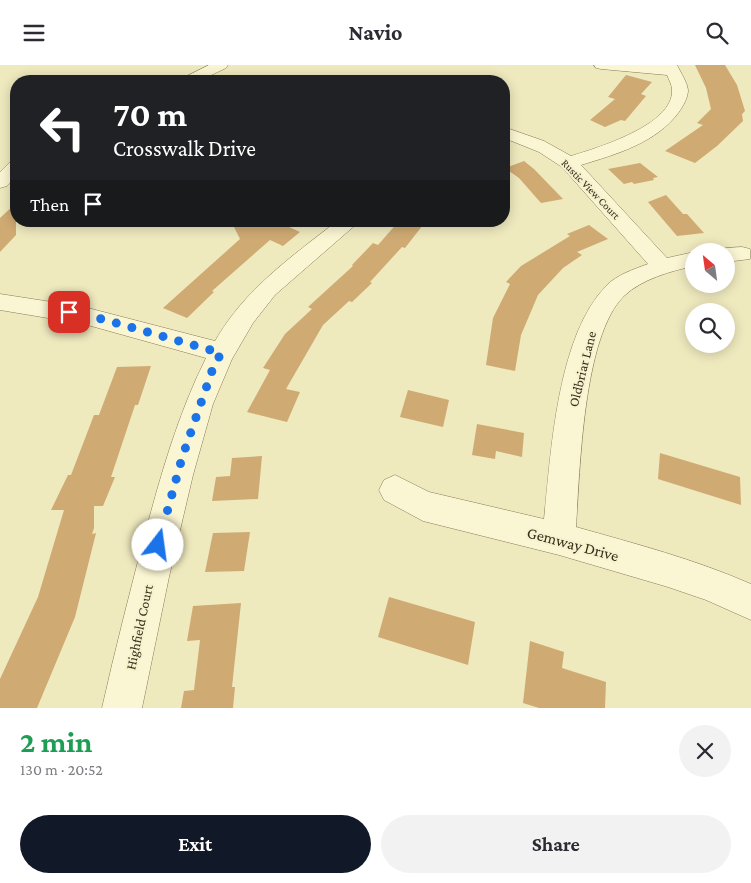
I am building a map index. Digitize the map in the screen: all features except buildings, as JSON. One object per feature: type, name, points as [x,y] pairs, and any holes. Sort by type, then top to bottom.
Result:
[{"type":"street","points":[[200,75],[220,65]]},
{"type":"street","points":[[569,163],[618,148],[644,136],[662,122],[676,104],[680,90],[671,68],[601,65]]},
{"type":"street","name":"Rustic View Court","points":[[510,134],[529,140],[569,163],[663,267]]},
{"type":"street","points":[[0,182],[10,173]]},
{"type":"street","name":"Highfield Court","points":[[122,708],[149,580],[182,458],[212,371],[244,316],[260,296],[343,227]]},
{"type":"street","name":"Oldbriar Lane","points":[[559,539],[565,450],[587,341],[597,315],[616,290],[631,280],[663,267],[685,261]]},
{"type":"street","points":[[0,303],[36,305],[102,319],[221,353]]},
{"type":"street","name":"Gemway Drive","points":[[395,490],[423,506],[559,539],[668,570],[710,584],[751,602]]},
{"type":"route","points":[[69,312],[102,319],[221,353],[212,371],[182,458],[158,545]]}]
